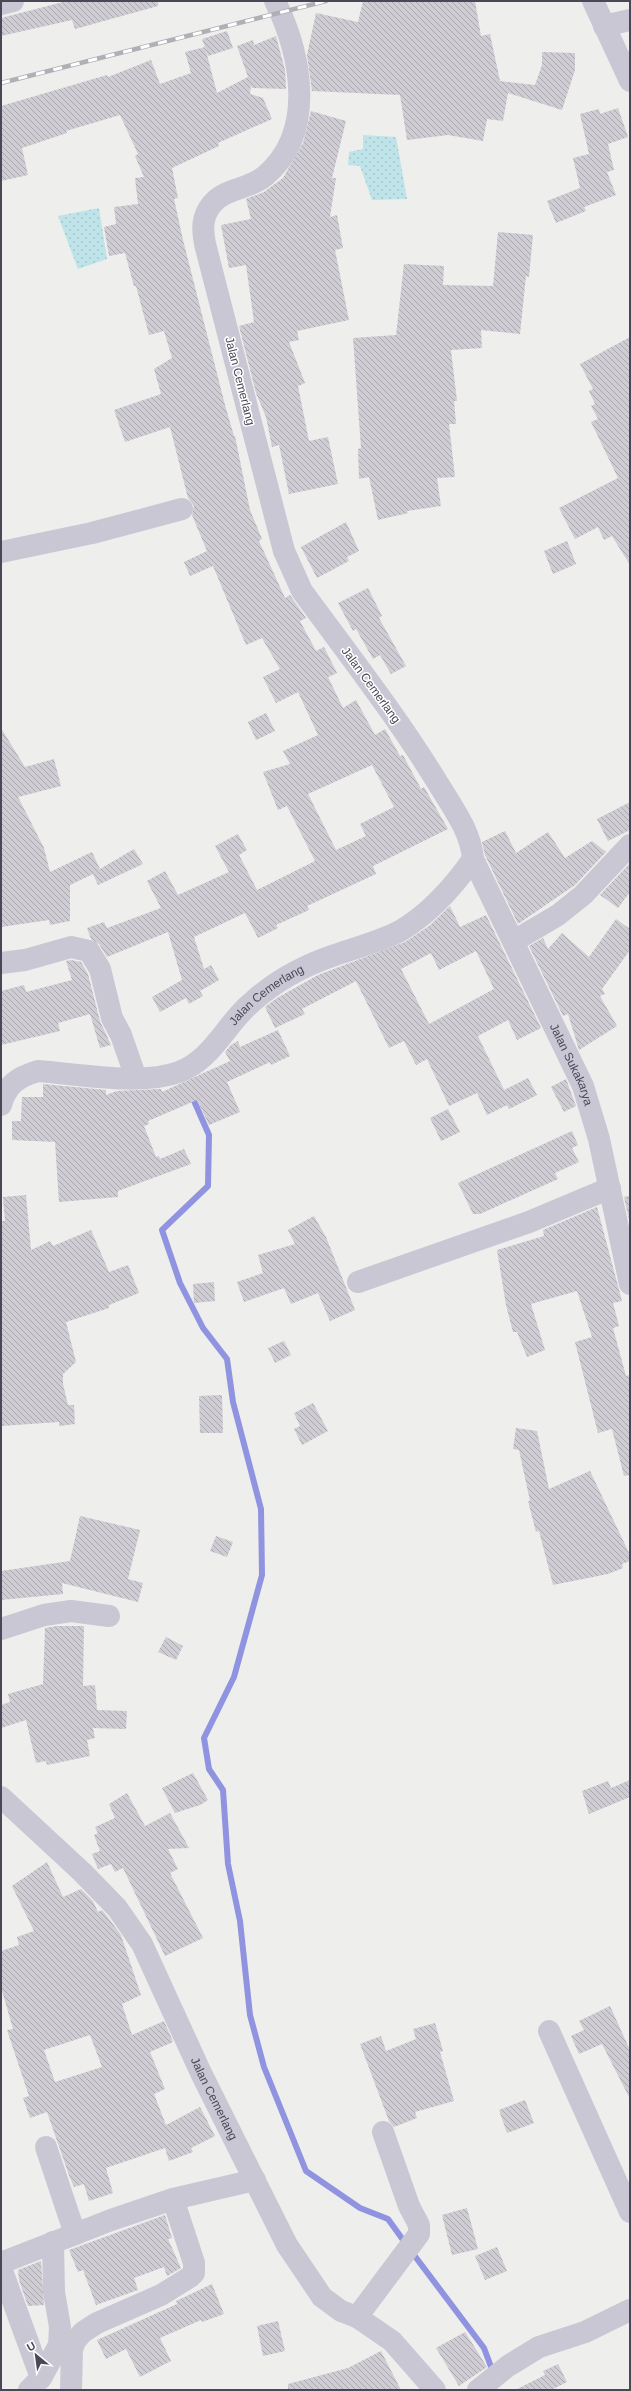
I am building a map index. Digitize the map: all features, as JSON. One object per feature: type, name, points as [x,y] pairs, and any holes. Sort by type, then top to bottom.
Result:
[{"type":"street","points":[[1,4],[13,1]]},
{"type":"street","points":[[593,1],[630,81]]},
{"type":"street","name":"Jalan Cemerlang","points":[[1,1105],[10,1084],[26,1075],[38,1071],[136,1078],[163,1077],[181,1071],[202,1058],[250,1003],[277,983],[334,955],[372,944],[400,930],[428,910],[458,880],[473,859],[472,848],[461,822],[415,746],[302,592],[290,569],[205,244],[202,230],[204,218],[212,204],[221,196],[243,189],[266,175],[285,151],[297,116],[300,86],[298,63],[281,2]]},
{"type":"street","points":[[604,26],[630,20]]},
{"type":"street","points":[[1,552],[92,534],[182,509]]},
{"type":"street","points":[[514,941],[558,915],[576,900],[630,845]]},
{"type":"street","name":"Jalan Sukakarya","points":[[473,859],[583,1086],[610,1188],[629,1279]]},
{"type":"street","points":[[1,963],[25,960],[71,947],[89,951],[100,969],[112,1018],[121,1035],[136,1078]]},
{"type":"street","points":[[358,1282],[529,1222],[610,1188]]},
{"type":"street","points":[[1,1629],[44,1615],[71,1611],[109,1616]]},
{"type":"street","name":"Jalan Cemerlang","points":[[4,1806],[82,1872],[117,1908],[142,1944],[201,2073],[287,2245],[322,2297],[341,2311],[356,2317],[392,2341],[435,2390]]},
{"type":"street","points":[[549,2031],[630,2212]]},
{"type":"street","points":[[356,2317],[419,2234],[419,2225],[409,2206],[383,2132]]},
{"type":"street","points":[[46,2147],[75,2234]]},
{"type":"street","points":[[1,2263],[53,2242],[173,2199],[255,2180]]},
{"type":"street","points":[[71,2390],[72,2350],[75,2341],[83,2332],[97,2323],[161,2295],[194,2273],[194,2263],[173,2199]]},
{"type":"street","points":[[35,2384],[59,2345],[60,2328],[54,2292],[53,2242]]},
{"type":"street","points":[[1,2268],[35,2384]]},
{"type":"street","points":[[478,2390],[508,2366],[539,2346],[585,2332],[630,2310]]},
{"type":"shaded area","points":[[363,135],[396,137],[407,199],[372,200],[360,166],[348,165],[349,152],[363,149]]},
{"type":"shaded area","points":[[99,208],[107,259],[78,269],[58,216]]},
{"type":"building","points":[[67,1],[158,1],[158,6],[75,29],[72,20],[1,36],[1,18]]},
{"type":"building","points":[[363,1],[475,1],[481,36],[490,34],[500,81],[535,85],[542,65],[542,52],[575,53],[575,70],[562,110],[508,93],[503,121],[487,119],[483,141],[448,135],[407,140],[400,95],[312,91],[307,55],[316,13],[358,22]]},
{"type":"building","points":[[227,31],[233,48],[208,56],[202,39]]},
{"type":"building","points":[[276,36],[285,70],[286,89],[252,88],[251,85],[250,94],[263,98],[272,119],[218,143],[219,146],[172,168],[178,198],[174,199],[183,240],[225,405],[235,436],[250,510],[262,539],[259,541],[285,598],[290,595],[306,618],[300,621],[316,651],[324,647],[337,673],[328,677],[343,708],[356,700],[375,735],[385,729],[400,756],[403,755],[421,789],[424,787],[448,829],[373,866],[376,874],[307,906],[309,910],[276,925],[278,928],[258,938],[245,913],[194,937],[204,969],[211,965],[219,980],[200,991],[203,996],[189,1004],[186,998],[160,1012],[152,997],[182,980],[168,932],[107,957],[99,944],[91,939],[87,928],[104,922],[107,928],[161,908],[147,881],[165,871],[178,895],[229,872],[215,846],[238,834],[247,850],[239,855],[257,890],[315,861],[287,806],[278,810],[263,772],[290,764],[283,751],[318,735],[298,692],[276,703],[263,677],[280,669],[262,638],[246,645],[213,566],[190,576],[184,562],[207,551],[192,515],[194,506],[188,498],[170,427],[125,442],[114,410],[161,394],[154,369],[172,358],[164,331],[149,335],[136,286],[134,286],[125,253],[109,256],[104,227],[116,224],[114,207],[138,204],[135,178],[144,177],[135,156],[138,154],[120,115],[66,131],[67,133],[22,148],[28,175],[1,181],[1,106],[107,75],[108,77],[151,60],[160,84],[191,73],[185,52],[205,47],[217,93],[248,77],[237,46],[253,40],[254,45]],"holes":[[[372,765],[394,807],[360,824],[366,836],[336,850],[308,794]]]},
{"type":"building","points":[[618,108],[628,137],[608,144],[614,170],[607,172],[616,195],[584,207],[586,211],[556,223],[547,201],[580,188],[573,158],[589,154],[580,114],[599,109],[600,114]]},
{"type":"building","points":[[311,111],[346,121],[332,178],[336,178],[330,217],[337,215],[343,248],[335,250],[349,320],[297,331],[299,340],[289,342],[305,383],[298,386],[309,441],[328,437],[338,484],[289,494],[279,445],[272,447],[266,417],[256,393],[239,326],[254,322],[246,265],[229,268],[221,225],[251,219],[246,199],[264,192],[283,178],[303,143]]},
{"type":"building","points":[[498,232],[533,235],[529,277],[526,276],[520,334],[481,330],[482,348],[451,350],[457,401],[454,401],[456,424],[449,424],[455,477],[437,478],[441,506],[407,511],[408,513],[378,520],[369,477],[359,479],[358,449],[361,448],[353,338],[396,335],[404,264],[444,266],[443,285],[493,286]]},
{"type":"building","points":[[630,337],[630,565],[612,536],[604,540],[598,527],[575,539],[559,508],[618,478],[591,422],[598,419],[591,406],[595,404],[589,391],[593,389],[580,364]]},
{"type":"building","points":[[346,522],[359,551],[347,557],[349,561],[317,578],[301,547]]},
{"type":"building","points":[[567,541],[576,564],[553,574],[544,551]]},
{"type":"building","points":[[368,588],[382,616],[379,618],[406,666],[391,674],[380,655],[373,659],[356,629],[353,631],[338,603]]},
{"type":"building","points":[[266,713],[275,731],[256,740],[248,722]]},
{"type":"building","points":[[1,728],[25,767],[54,759],[61,786],[18,797],[44,848],[50,872],[92,852],[100,869],[134,849],[143,864],[98,885],[93,874],[70,885],[70,921],[50,925],[49,920],[1,927]]},
{"type":"building","points":[[630,802],[630,830],[608,841],[597,819]]},
{"type":"building","points":[[505,831],[516,853],[548,832],[565,858],[592,841],[606,852],[575,885],[518,924],[485,855],[482,842]]},
{"type":"building","points":[[630,863],[630,892],[618,908],[600,895]]},
{"type":"building","points":[[450,906],[460,927],[486,915],[541,1028],[517,1040],[508,1020],[478,1036],[504,1090],[528,1078],[537,1095],[509,1109],[507,1105],[487,1115],[477,1093],[449,1106],[427,1059],[416,1065],[404,1041],[389,1048],[356,981],[302,1009],[305,1014],[275,1028],[265,1007],[277,998],[318,975],[405,942],[429,926]],"holes":[[[476,951],[494,989],[429,1024],[401,969],[431,953],[439,970]]]},
{"type":"building","points":[[616,919],[630,929],[630,950],[602,989],[605,994],[600,996],[617,1026],[579,1050],[568,1014],[563,1016],[529,946],[543,938],[548,949],[562,933],[589,957]]},
{"type":"building","points":[[71,960],[81,962],[88,974],[100,1021],[111,1045],[100,1048],[90,1014],[58,1023],[60,1031],[1,1045],[1,991],[24,985],[26,992],[72,980],[66,961]]},
{"type":"building","points":[[278,1030],[290,1056],[271,1065],[270,1062],[227,1082],[240,1112],[209,1125],[197,1100],[148,1121],[149,1124],[144,1126],[156,1157],[159,1156],[160,1159],[184,1149],[191,1164],[118,1191],[118,1197],[59,1202],[55,1142],[12,1140],[12,1121],[21,1121],[22,1097],[43,1097],[43,1084],[106,1090],[106,1095],[117,1091],[161,1089],[162,1092],[230,1061],[225,1052],[231,1045],[238,1041],[240,1047]]},
{"type":"building","points":[[566,1079],[576,1106],[564,1112],[551,1087]]},
{"type":"building","points":[[448,1109],[460,1132],[441,1141],[430,1118]]},
{"type":"building","points":[[572,1131],[578,1145],[572,1148],[579,1162],[555,1173],[558,1179],[480,1214],[473,1214],[458,1183]]},
{"type":"building","points":[[26,1195],[31,1250],[50,1241],[53,1246],[91,1230],[109,1272],[128,1265],[139,1293],[109,1305],[109,1308],[66,1322],[76,1362],[63,1374],[63,1384],[68,1405],[74,1405],[75,1424],[59,1426],[59,1422],[1,1426],[1,1221],[5,1221],[3,1197]]},
{"type":"building","points":[[630,1196],[630,1224],[624,1197]]},
{"type":"building","points":[[597,1207],[622,1301],[613,1303],[619,1326],[613,1328],[626,1376],[630,1375],[630,1475],[624,1476],[612,1429],[598,1433],[575,1342],[592,1337],[577,1291],[531,1304],[545,1350],[527,1357],[517,1332],[513,1332],[506,1305],[497,1250],[544,1236],[543,1230]]},
{"type":"building","points":[[314,1216],[326,1237],[355,1310],[330,1321],[318,1293],[291,1304],[284,1288],[244,1302],[237,1282],[263,1273],[258,1255],[295,1244],[288,1230]]},
{"type":"building","points":[[214,1282],[215,1301],[194,1303],[193,1284]]},
{"type":"building","points":[[284,1341],[291,1355],[275,1363],[268,1348]]},
{"type":"building","points":[[222,1395],[223,1433],[200,1433],[199,1396]]},
{"type":"building","points":[[313,1403],[328,1431],[302,1445],[294,1429],[300,1426],[294,1413]]},
{"type":"building","points":[[516,1428],[537,1431],[549,1489],[590,1471],[630,1555],[630,1561],[622,1564],[623,1568],[608,1574],[553,1585],[539,1531],[536,1532],[528,1501],[530,1501],[519,1450],[513,1449]]},
{"type":"building","points":[[80,1516],[140,1530],[128,1579],[143,1583],[138,1602],[62,1583],[63,1594],[1,1600],[1,1571],[70,1561]]},
{"type":"building","points":[[216,1536],[233,1542],[227,1557],[210,1551]]},
{"type":"building","points":[[57,1626],[84,1626],[83,1686],[95,1685],[97,1710],[127,1711],[126,1729],[93,1728],[95,1738],[87,1740],[90,1756],[47,1765],[46,1761],[36,1763],[26,1720],[1,1728],[1,1705],[10,1702],[8,1694],[43,1684],[45,1628]]},
{"type":"building","points":[[166,1637],[183,1646],[176,1660],[158,1652]]},
{"type":"building","points":[[193,1773],[208,1800],[200,1805],[175,1813],[162,1788]]},
{"type":"building","points":[[630,1780],[630,1797],[589,1814],[582,1791],[608,1781],[611,1788]]},
{"type":"building","points":[[127,1793],[145,1826],[170,1813],[189,1848],[168,1849],[178,1869],[170,1873],[203,1938],[165,1956],[123,1868],[115,1872],[111,1864],[98,1869],[92,1854],[100,1851],[94,1835],[98,1833],[95,1827],[115,1818],[109,1804]]},
{"type":"building","points":[[47,1862],[63,1897],[81,1889],[93,1901],[98,1912],[102,1910],[107,1916],[121,1935],[141,1995],[122,2004],[132,2035],[164,2021],[173,2042],[150,2052],[165,2089],[154,2094],[166,2125],[200,2107],[215,2136],[191,2148],[193,2152],[169,2161],[165,2148],[106,2168],[113,2193],[89,2201],[84,2184],[74,2187],[47,2112],[30,2118],[23,2098],[29,2096],[7,2030],[13,2029],[1,1987],[1,1951],[19,1945],[17,1937],[34,1931],[12,1886]],"holes":[[[90,2035],[102,2067],[55,2082],[44,2050]]]},
{"type":"building","points":[[610,2006],[630,2050],[630,2099],[602,2044],[579,2054],[571,2036],[584,2030],[579,2021]]},
{"type":"building","points":[[435,2023],[443,2051],[440,2052],[454,2101],[415,2112],[417,2118],[394,2127],[389,2121],[360,2044],[381,2036],[386,2051],[416,2039],[413,2029]]},
{"type":"building","points":[[525,2100],[534,2123],[507,2133],[499,2110]]},
{"type":"building","points":[[467,2208],[478,2249],[452,2255],[442,2215]]},
{"type":"building","points":[[165,2215],[172,2238],[168,2239],[181,2268],[167,2276],[164,2267],[134,2278],[138,2290],[96,2305],[83,2270],[78,2272],[69,2250]]},
{"type":"building","points":[[497,2247],[507,2271],[485,2280],[475,2256]]},
{"type":"building","points":[[41,2261],[44,2305],[28,2306],[19,2280],[18,2270]]},
{"type":"building","points":[[212,2284],[224,2314],[202,2322],[201,2320],[160,2338],[171,2361],[140,2377],[126,2349],[106,2359],[97,2340],[177,2304],[176,2301]]},
{"type":"building","points":[[278,2321],[285,2351],[263,2356],[257,2326]]},
{"type":"building","points":[[465,2332],[487,2367],[459,2386],[436,2348]]},
{"type":"building","points":[[381,2351],[401,2390],[288,2390],[288,2384],[348,2368]]},
{"type":"building","points":[[558,2364],[567,2382],[551,2390],[515,2390],[545,2375],[543,2371]]},
{"type":"waterway","points":[[191,1094],[209,1135],[208,1186],[162,1230],[180,1283],[203,1328],[227,1359],[233,1402],[261,1509],[262,1575],[234,1677],[204,1738],[209,1769],[223,1790],[228,1864],[240,1921],[250,2015],[264,2067],[306,2171],[360,2208],[388,2219],[406,2244]]},
{"type":"waterway","points":[[411,2251],[484,2348],[493,2372]]},
{"type":"railway","points":[[1,83],[326,1]]}]
